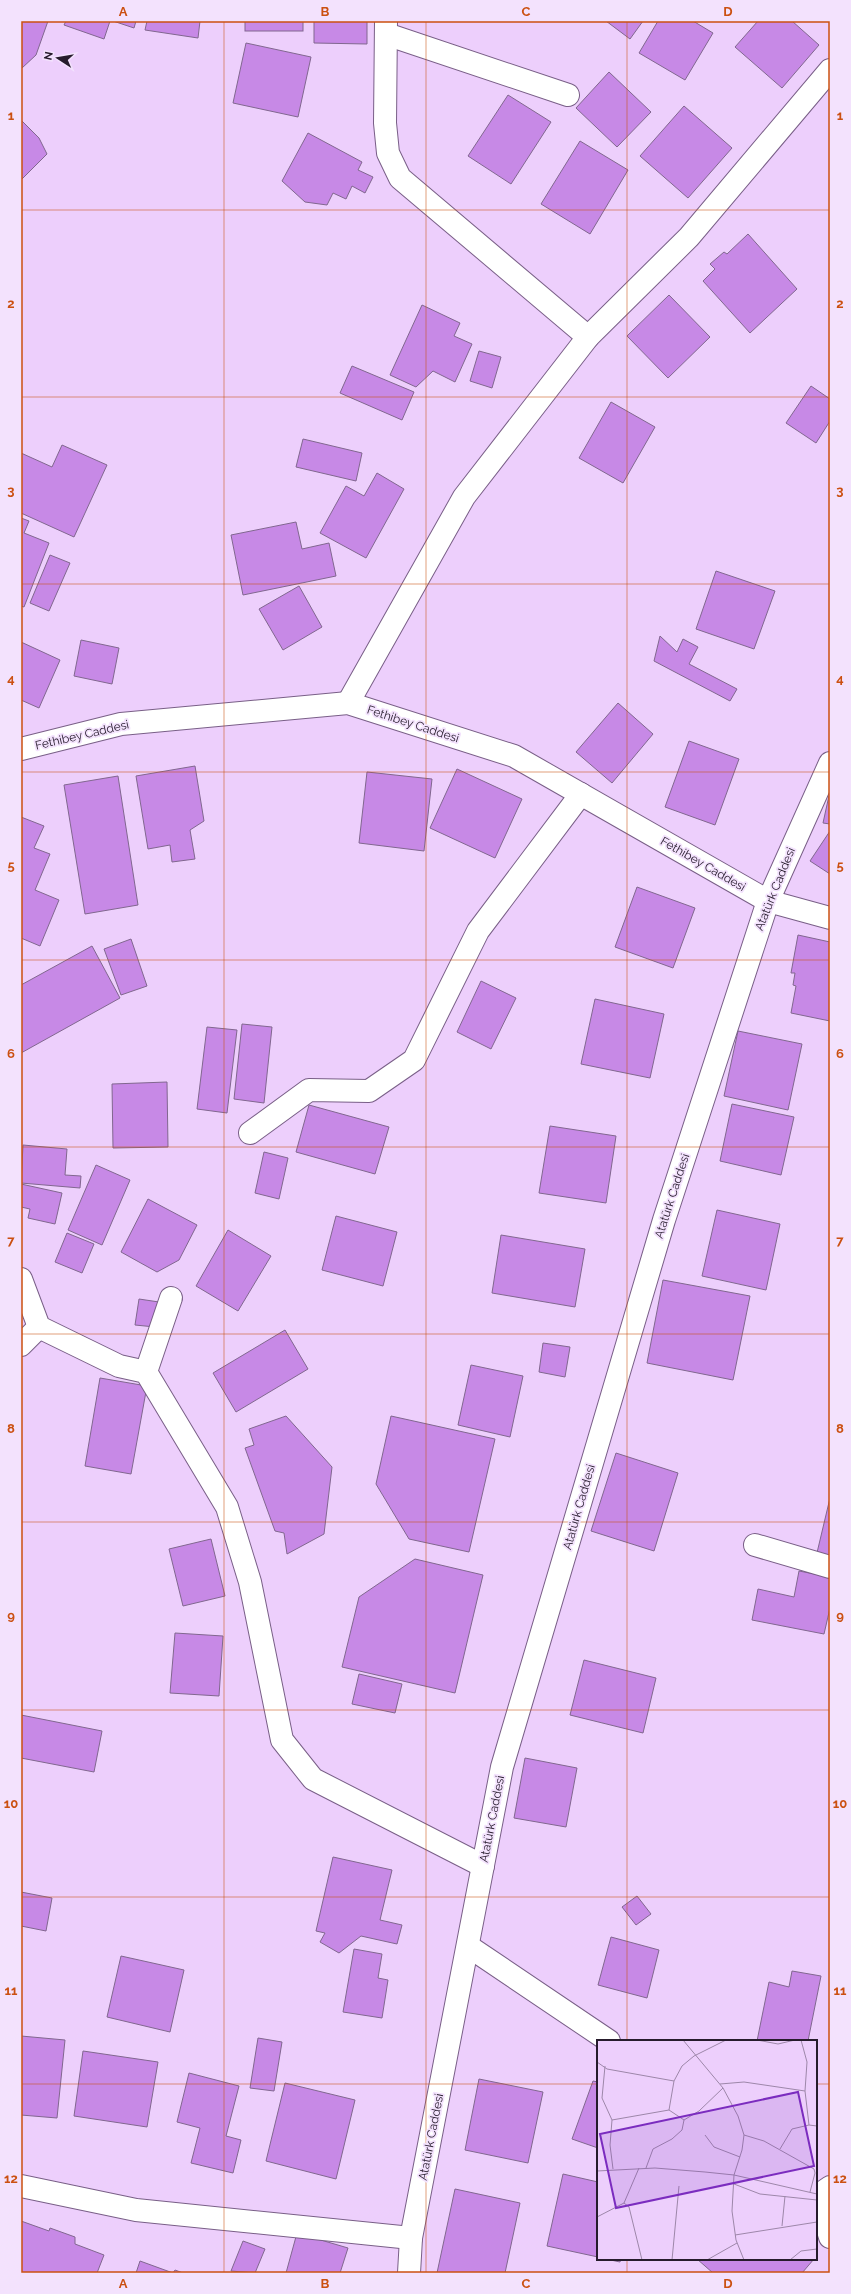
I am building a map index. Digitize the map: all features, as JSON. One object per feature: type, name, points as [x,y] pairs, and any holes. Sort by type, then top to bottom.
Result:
[{"type":"street","points":[[568,95],[386,27],[385,123],[388,153],[400,178],[588,337]]},
{"type":"street","points":[[348,703],[464,497],[588,337],[690,237],[830,70]]},
{"type":"street","name":"Fethibey Caddesi","points":[[21,749],[122,724],[348,703],[514,756],[768,901],[830,918]]},
{"type":"street","name":"Atatürk Caddesi","points":[[409,2273],[411,2238],[502,1767],[655,1250],[768,901],[830,762]]},
{"type":"street","points":[[250,1133],[309,1090],[369,1091],[414,1060],[478,932],[581,794]]},
{"type":"street","points":[[21,1279],[39,1327],[119,1366],[146,1372],[227,1507],[250,1582],[282,1740],[313,1779],[483,1866]]},
{"type":"street","points":[[146,1372],[171,1298]]},
{"type":"street","points":[[21,1345],[39,1327]]},
{"type":"street","points":[[755,1544],[830,1567]]},
{"type":"street","points":[[468,1946],[608,2040]]},
{"type":"street","points":[[21,2186],[136,2210],[411,2238]]},
{"type":"street","points":[[821,2193],[830,2236]]},
{"type":"building","points":[[21,21],[48,21],[36,55],[22,68]]},
{"type":"building","points":[[66,21],[110,21],[104,39],[64,25]]},
{"type":"building","points":[[113,21],[136,21],[134,28]]},
{"type":"building","points":[[147,21],[200,21],[198,38],[145,30]]},
{"type":"building","points":[[245,21],[303,21],[303,31],[245,31]]},
{"type":"building","points":[[314,21],[367,21],[367,44],[314,43]]},
{"type":"building","points":[[606,21],[643,21],[630,39]]},
{"type":"building","points":[[658,21],[693,21],[713,33],[685,80],[639,53]]},
{"type":"building","points":[[758,21],[792,21],[819,45],[782,88],[735,47]]},
{"type":"building","points":[[246,43],[311,57],[298,117],[233,103]]},
{"type":"building","points":[[609,72],[651,112],[617,147],[576,108]]},
{"type":"building","points":[[508,95],[551,122],[511,184],[468,156]]},
{"type":"building","points":[[684,106],[732,148],[688,198],[640,156]]},
{"type":"building","points":[[21,120],[39,138],[47,154],[21,180]]},
{"type":"building","points":[[308,133],[362,162],[358,170],[373,177],[365,193],[352,186],[346,199],[333,193],[327,205],[305,202],[282,181]]},
{"type":"building","points":[[580,141],[628,170],[590,234],[541,204]]},
{"type":"building","points":[[748,234],[797,289],[750,333],[703,281],[715,269],[710,264],[724,252],[727,254]]},
{"type":"building","points":[[669,295],[710,337],[668,378],[627,336]]},
{"type":"building","points":[[422,305],[460,323],[454,336],[472,344],[455,382],[433,371],[416,387],[390,375]]},
{"type":"building","points":[[479,351],[501,357],[492,388],[470,381]]},
{"type":"building","points":[[352,366],[414,392],[402,420],[340,393]]},
{"type":"building","points":[[811,386],[830,399],[830,421],[816,443],[786,423]]},
{"type":"building","points":[[611,402],[655,427],[623,483],[579,458]]},
{"type":"building","points":[[303,439],[362,453],[356,481],[296,467]]},
{"type":"building","points":[[62,445],[107,465],[74,537],[21,513],[21,453],[52,467]]},
{"type":"building","points":[[377,473],[404,489],[366,558],[320,533],[346,486],[364,496]]},
{"type":"building","points":[[21,518],[29,521],[24,533],[49,543],[24,607],[21,606]]},
{"type":"building","points":[[296,522],[302,549],[329,543],[336,576],[243,595],[231,535]]},
{"type":"building","points":[[50,555],[70,563],[49,611],[30,603]]},
{"type":"building","points":[[716,571],[775,591],[754,649],[696,629]]},
{"type":"building","points":[[299,586],[322,627],[283,650],[259,609]]},
{"type":"building","points":[[660,636],[677,652],[683,639],[698,647],[689,664],[737,689],[730,701],[654,661]]},
{"type":"building","points":[[81,640],[119,648],[112,684],[74,676]]},
{"type":"building","points":[[21,642],[60,660],[39,708],[21,700]]},
{"type":"building","points":[[618,703],[653,734],[612,783],[576,752]]},
{"type":"building","points":[[689,741],[739,759],[715,825],[665,807]]},
{"type":"building","points":[[195,766],[204,821],[190,830],[195,859],[172,862],[170,845],[148,849],[136,776]]},
{"type":"building","points":[[457,769],[522,799],[495,858],[430,828]]},
{"type":"building","points":[[367,772],[432,779],[424,851],[359,843]]},
{"type":"building","points":[[118,776],[138,905],[85,914],[64,785]]},
{"type":"building","points":[[830,791],[830,824],[823,823]]},
{"type":"building","points":[[21,817],[44,826],[34,848],[50,854],[35,890],[59,900],[40,946],[21,938]]},
{"type":"building","points":[[830,831],[830,874],[810,861]]},
{"type":"building","points":[[637,887],[695,908],[673,968],[615,947]]},
{"type":"building","points":[[798,935],[830,942],[830,1021],[791,1013],[796,986],[793,985],[795,973],[791,973]]},
{"type":"building","points":[[131,939],[147,986],[121,995],[104,949]]},
{"type":"building","points":[[92,946],[120,998],[21,1053],[21,985]]},
{"type":"building","points":[[481,981],[516,998],[491,1049],[457,1032]]},
{"type":"building","points":[[595,999],[664,1014],[650,1078],[581,1064]]},
{"type":"building","points":[[242,1024],[272,1027],[264,1103],[234,1099]]},
{"type":"building","points":[[207,1027],[237,1030],[227,1113],[197,1109]]},
{"type":"building","points":[[738,1031],[802,1044],[788,1110],[724,1096]]},
{"type":"building","points":[[167,1082],[168,1147],[113,1148],[112,1084]]},
{"type":"building","points":[[732,1104],[794,1117],[781,1175],[720,1161]]},
{"type":"building","points":[[309,1105],[389,1127],[375,1174],[296,1152]]},
{"type":"building","points":[[550,1126],[616,1136],[606,1203],[539,1193]]},
{"type":"building","points":[[23,1145],[67,1149],[65,1175],[81,1176],[80,1188],[21,1183]]},
{"type":"building","points":[[264,1152],[288,1158],[279,1199],[255,1193]]},
{"type":"building","points":[[96,1165],[130,1180],[102,1245],[68,1230]]},
{"type":"building","points":[[21,1184],[62,1193],[55,1224],[28,1218],[30,1209],[21,1207]]},
{"type":"building","points":[[148,1199],[197,1225],[179,1260],[157,1272],[121,1252]]},
{"type":"building","points":[[717,1210],[780,1224],[766,1290],[702,1276]]},
{"type":"building","points":[[336,1216],[397,1232],[383,1286],[322,1270]]},
{"type":"building","points":[[228,1230],[271,1256],[238,1311],[196,1286]]},
{"type":"building","points":[[67,1233],[94,1244],[82,1273],[55,1262]]},
{"type":"building","points":[[501,1235],[585,1249],[575,1307],[492,1293]]},
{"type":"building","points":[[663,1280],[750,1296],[733,1380],[647,1363]]},
{"type":"building","points":[[139,1299],[159,1302],[155,1327],[135,1325]]},
{"type":"building","points":[[285,1330],[308,1369],[236,1412],[213,1373]]},
{"type":"building","points":[[543,1343],[570,1347],[565,1377],[539,1372]]},
{"type":"building","points":[[471,1365],[523,1376],[510,1437],[458,1425]]},
{"type":"building","points":[[100,1378],[147,1386],[131,1474],[85,1466]]},
{"type":"building","points":[[286,1416],[332,1467],[324,1534],[287,1554],[284,1533],[275,1531],[245,1448],[254,1445],[249,1429]]},
{"type":"building","points":[[391,1416],[495,1439],[469,1552],[409,1539],[376,1484]]},
{"type":"building","points":[[616,1453],[678,1473],[654,1551],[591,1531]]},
{"type":"building","points":[[830,1498],[830,1560],[816,1557]]},
{"type":"building","points":[[211,1539],[225,1596],[183,1606],[169,1549]]},
{"type":"building","points":[[415,1559],[483,1575],[455,1693],[342,1667],[359,1597]]},
{"type":"building","points":[[799,1571],[830,1577],[830,1608],[824,1634],[752,1620],[758,1589],[794,1597]]},
{"type":"building","points":[[175,1633],[223,1636],[219,1696],[170,1693]]},
{"type":"building","points":[[584,1660],[656,1678],[643,1733],[570,1715]]},
{"type":"building","points":[[359,1674],[402,1684],[395,1713],[352,1704]]},
{"type":"building","points":[[21,1715],[102,1731],[94,1772],[21,1758]]},
{"type":"building","points":[[525,1758],[577,1768],[566,1827],[514,1818]]},
{"type":"building","points":[[333,1857],[392,1870],[380,1920],[402,1925],[397,1944],[361,1936],[339,1953],[320,1942],[325,1933],[316,1931]]},
{"type":"building","points":[[21,1892],[52,1898],[46,1931],[21,1926]]},
{"type":"building","points":[[637,1896],[651,1914],[636,1925],[622,1907]]},
{"type":"building","points":[[611,1937],[659,1950],[647,1998],[598,1985]]},
{"type":"building","points":[[354,1949],[382,1954],[378,1978],[388,1980],[382,2018],[343,2012]]},
{"type":"building","points":[[121,1956],[184,1970],[170,2032],[107,2017]]},
{"type":"building","points":[[792,1971],[821,1976],[808,2040],[757,2040],[769,1982],[789,1987]]},
{"type":"building","points":[[21,2036],[65,2040],[57,2118],[21,2115]]},
{"type":"building","points":[[258,2038],[282,2042],[274,2091],[250,2088]]},
{"type":"building","points":[[83,2051],[158,2062],[147,2127],[74,2116]]},
{"type":"building","points":[[189,2073],[239,2086],[226,2136],[241,2140],[233,2173],[191,2163],[200,2128],[177,2122]]},
{"type":"building","points":[[479,2079],[543,2092],[528,2163],[465,2150]]},
{"type":"building","points":[[593,2081],[597,2082],[597,2148],[572,2139]]},
{"type":"building","points":[[285,2083],[355,2100],[336,2179],[266,2161]]},
{"type":"building","points":[[563,2174],[597,2182],[597,2257],[547,2246]]},
{"type":"building","points":[[455,2189],[520,2203],[505,2273],[437,2273]]},
{"type":"building","points":[[21,2221],[49,2231],[50,2228],[75,2237],[75,2244],[104,2255],[97,2273],[21,2273]]},
{"type":"building","points":[[297,2233],[348,2248],[340,2273],[286,2273]]},
{"type":"building","points":[[243,2241],[265,2249],[255,2273],[231,2271]]},
{"type":"building","points":[[698,2260],[813,2260],[802,2273],[713,2273]]},
{"type":"building","points":[[140,2261],[173,2273],[136,2273]]},
{"type":"building","points":[[175,2270],[183,2273],[173,2273]]}]
